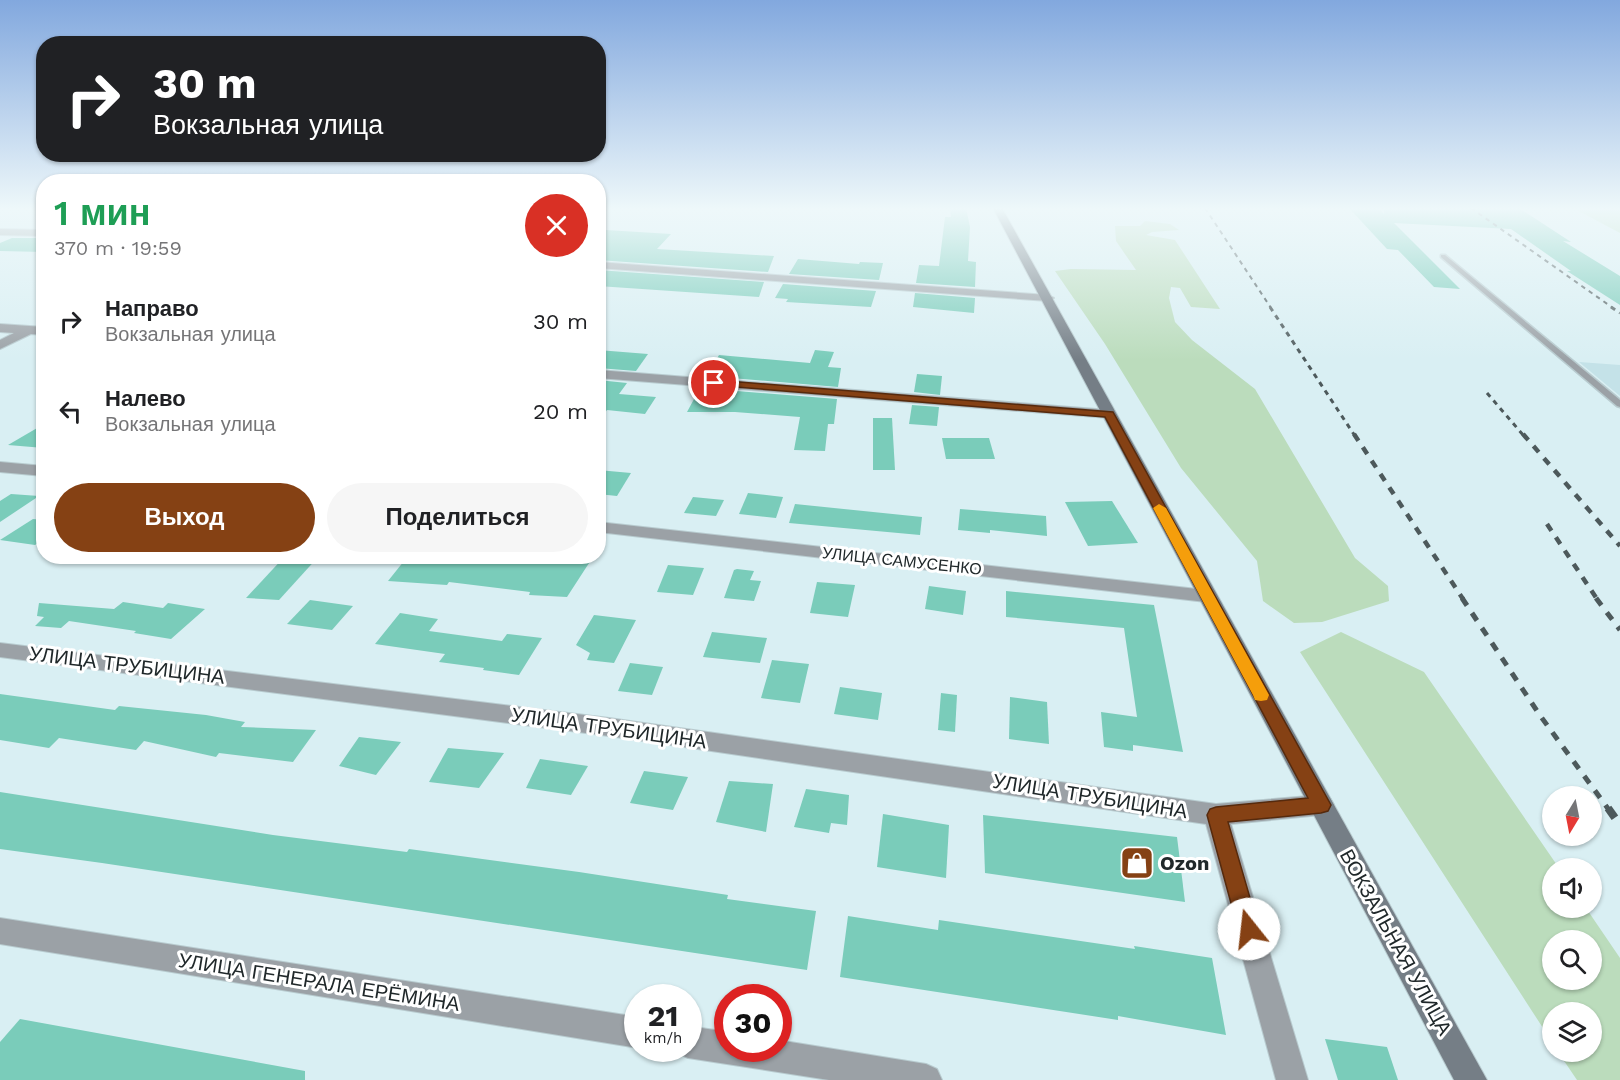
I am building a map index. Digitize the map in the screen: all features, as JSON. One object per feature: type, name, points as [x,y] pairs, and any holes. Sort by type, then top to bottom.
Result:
[{"type":"main road","name":"ВОКЗАЛЬНАЯ УЛИЦА","points":[[1026,258],[1206,596],[1471,1080]]},
{"type":"street","points":[[606,266],[1048,298]]},
{"type":"street","points":[[0,328],[31,330]]},
{"type":"street","points":[[0,345],[31,330]]},
{"type":"street","points":[[606,375],[1109,414]]},
{"type":"street","points":[[0,467],[36,470]]},
{"type":"street","name":"УЛИЦА САМУСЕНКО","points":[[606,528],[1206,596]]},
{"type":"street","name":"УЛИЦА ТРУБИЦИНА","points":[[0,650],[276,682],[998,782],[1216,815]]},
{"type":"street","points":[[1292,1080],[1216,815],[1321,805]]},
{"type":"street","name":"УЛИЦА ГЕНЕРАЛА ЕРЁМИНА","points":[[0,931],[624,1032]]},
{"type":"street","points":[[792,1058],[926,1080]]},
{"type":"lane","points":[[1446,258],[1620,404]]},
{"type":"shaded area","points":[[1579,362],[1620,365],[1620,396]]},
{"type":"green space","points":[[1128,258],[1187,258],[1220,309],[1191,307],[1180,288],[1171,287],[1169,298],[1175,322],[1192,340],[1255,389],[1355,558],[1388,586],[1389,601],[1322,622],[1294,623],[1263,601],[1257,561],[1181,468],[1105,344],[1055,271],[1071,269],[1136,270]]},
{"type":"green space","points":[[1341,632],[1424,672],[1552,858],[1542,858],[1542,918],[1593,918],[1601,930],[1542,930],[1542,990],[1602,990],[1602,932],[1620,958],[1620,1080],[1577,1080],[1565,1062],[1602,1062],[1602,1002],[1542,1002],[1542,1027],[1300,652]]},
{"type":"building","points":[[606,258],[773,258],[768,272],[606,261]]},
{"type":"building","points":[[940,258],[968,258],[968,261],[976,262],[975,287],[916,283],[919,265],[939,266]]},
{"type":"building","points":[[1406,258],[1429,258],[1460,289],[1434,287]]},
{"type":"building","points":[[1553,258],[1591,258],[1620,276],[1620,305],[1567,271],[1571,271]]},
{"type":"building","points":[[798,259],[859,264],[860,262],[883,263],[879,280],[789,274]]},
{"type":"building","points":[[606,271],[764,282],[759,297],[606,287]]},
{"type":"building","points":[[783,284],[876,291],[871,307],[786,302],[788,299],[775,298]]},
{"type":"building","points":[[915,293],[975,298],[974,313],[913,307]]},
{"type":"building","points":[[815,350],[834,352],[828,367],[841,368],[838,387],[707,376],[719,355],[810,363]]},
{"type":"building","points":[[606,351],[648,354],[636,371],[606,369]]},
{"type":"building","points":[[917,374],[942,376],[940,395],[914,392]]},
{"type":"building","points":[[606,381],[627,383],[619,394],[656,397],[645,414],[607,410]]},
{"type":"building","points":[[700,388],[837,399],[834,424],[828,424],[825,451],[794,450],[800,417],[735,412],[687,412]]},
{"type":"building","points":[[912,405],[939,407],[937,426],[909,424]]},
{"type":"building","points":[[873,418],[892,418],[895,470],[873,470]]},
{"type":"building","points":[[36,429],[36,447],[8,445]]},
{"type":"building","points":[[942,438],[989,438],[995,459],[946,459]]},
{"type":"building","points":[[606,471],[631,473],[617,496],[606,495]]},
{"type":"building","points":[[748,493],[783,497],[776,518],[739,514]]},
{"type":"building","points":[[11,494],[36,496],[0,522],[0,501]]},
{"type":"building","points":[[693,497],[724,500],[716,516],[684,513]]},
{"type":"building","points":[[1112,501],[1138,543],[1088,546],[1065,502]]},
{"type":"building","points":[[795,504],[922,517],[920,535],[789,523]]},
{"type":"building","points":[[960,509],[1046,516],[1047,536],[990,530],[990,533],[958,530]]},
{"type":"building","points":[[33,519],[36,519],[35,545],[0,540]]},
{"type":"building","points":[[278,564],[312,564],[279,600],[246,598]]},
{"type":"building","points":[[402,564],[588,564],[567,597],[529,595],[530,592],[449,582],[447,585],[388,581]]},
{"type":"building","points":[[668,565],[704,568],[693,595],[657,592]]},
{"type":"building","points":[[734,570],[754,571],[750,580],[761,581],[754,601],[724,598]]},
{"type":"building","points":[[817,582],[855,585],[848,617],[810,613]]},
{"type":"building","points":[[929,586],[966,591],[963,615],[925,609]]},
{"type":"building","points":[[1006,591],[1154,605],[1183,752],[1133,745],[1133,751],[1104,747],[1101,712],[1137,717],[1124,628],[1006,617]]},
{"type":"building","points":[[310,600],[353,606],[332,630],[287,624]]},
{"type":"building","points":[[123,602],[163,608],[168,603],[205,609],[171,639],[69,621],[61,628],[35,626],[44,617],[37,616],[39,603],[114,609]]},
{"type":"building","points":[[400,613],[438,619],[429,631],[502,641],[507,634],[542,638],[519,675],[483,670],[484,668],[439,662],[445,654],[375,644]]},
{"type":"building","points":[[594,615],[636,620],[614,663],[587,660],[590,653],[576,645]]},
{"type":"building","points":[[712,632],[767,638],[760,663],[703,657]]},
{"type":"building","points":[[772,660],[809,664],[800,703],[761,698]]},
{"type":"building","points":[[630,663],[663,667],[652,695],[618,691]]},
{"type":"building","points":[[840,687],[882,693],[878,720],[834,714]]},
{"type":"building","points":[[941,693],[957,695],[955,732],[938,730]]},
{"type":"building","points":[[0,694],[115,710],[119,706],[206,715],[245,722],[241,727],[316,730],[293,762],[219,753],[216,757],[144,741],[136,750],[59,738],[49,748],[0,740]]},
{"type":"building","points":[[1010,697],[1047,702],[1049,744],[1009,739]]},
{"type":"building","points":[[359,737],[401,742],[376,775],[339,766]]},
{"type":"building","points":[[448,748],[504,753],[479,788],[429,782]]},
{"type":"building","points":[[540,759],[588,766],[571,795],[526,788]]},
{"type":"building","points":[[644,771],[688,777],[673,810],[630,803]]},
{"type":"building","points":[[729,781],[773,784],[766,832],[716,822]]},
{"type":"building","points":[[806,789],[849,795],[847,825],[831,823],[829,833],[794,827]]},
{"type":"building","points":[[0,792],[273,835],[407,852],[409,849],[579,872],[728,895],[727,899],[816,911],[807,970],[0,849]]},
{"type":"building","points":[[883,814],[949,825],[946,878],[877,867]]},
{"type":"building","points":[[983,815],[1177,837],[1185,902],[985,873]]},
{"type":"building","points":[[848,916],[938,930],[939,920],[1212,958],[1226,1035],[1118,1016],[1118,1020],[840,977]]},
{"type":"building","points":[[20,1019],[305,1071],[305,1080],[0,1080],[0,1042]]},
{"type":"building","points":[[1325,1039],[1387,1047],[1398,1080],[1338,1080]]},
{"type":"railway","points":[[1238,258],[1271,308]]},
{"type":"railway","points":[[1543,258],[1613,308]]},
{"type":"railway","points":[[1270,307],[1355,436]]},
{"type":"railway","points":[[1611,307],[1620,313]]},
{"type":"railway","points":[[1487,393],[1524,436]]},
{"type":"railway","points":[[1354,434],[1463,599]]},
{"type":"railway","points":[[1523,434],[1620,546]]},
{"type":"railway","points":[[1547,524],[1597,599]]},
{"type":"railway","points":[[1462,598],[1539,714],[1609,810]]},
{"type":"railway","points":[[1596,598],[1620,630]]},
{"type":"railway","points":[[1608,808],[1620,825]]},
{"type":"slow traffic","points":[[1159,508],[1261,695]]},
{"type":"place","name":"Ozon","points":[[1137,863]]},
{"type":"route","points":[[714,383],[1109,414],[1321,805],[1216,815],[1249,929]]}]
